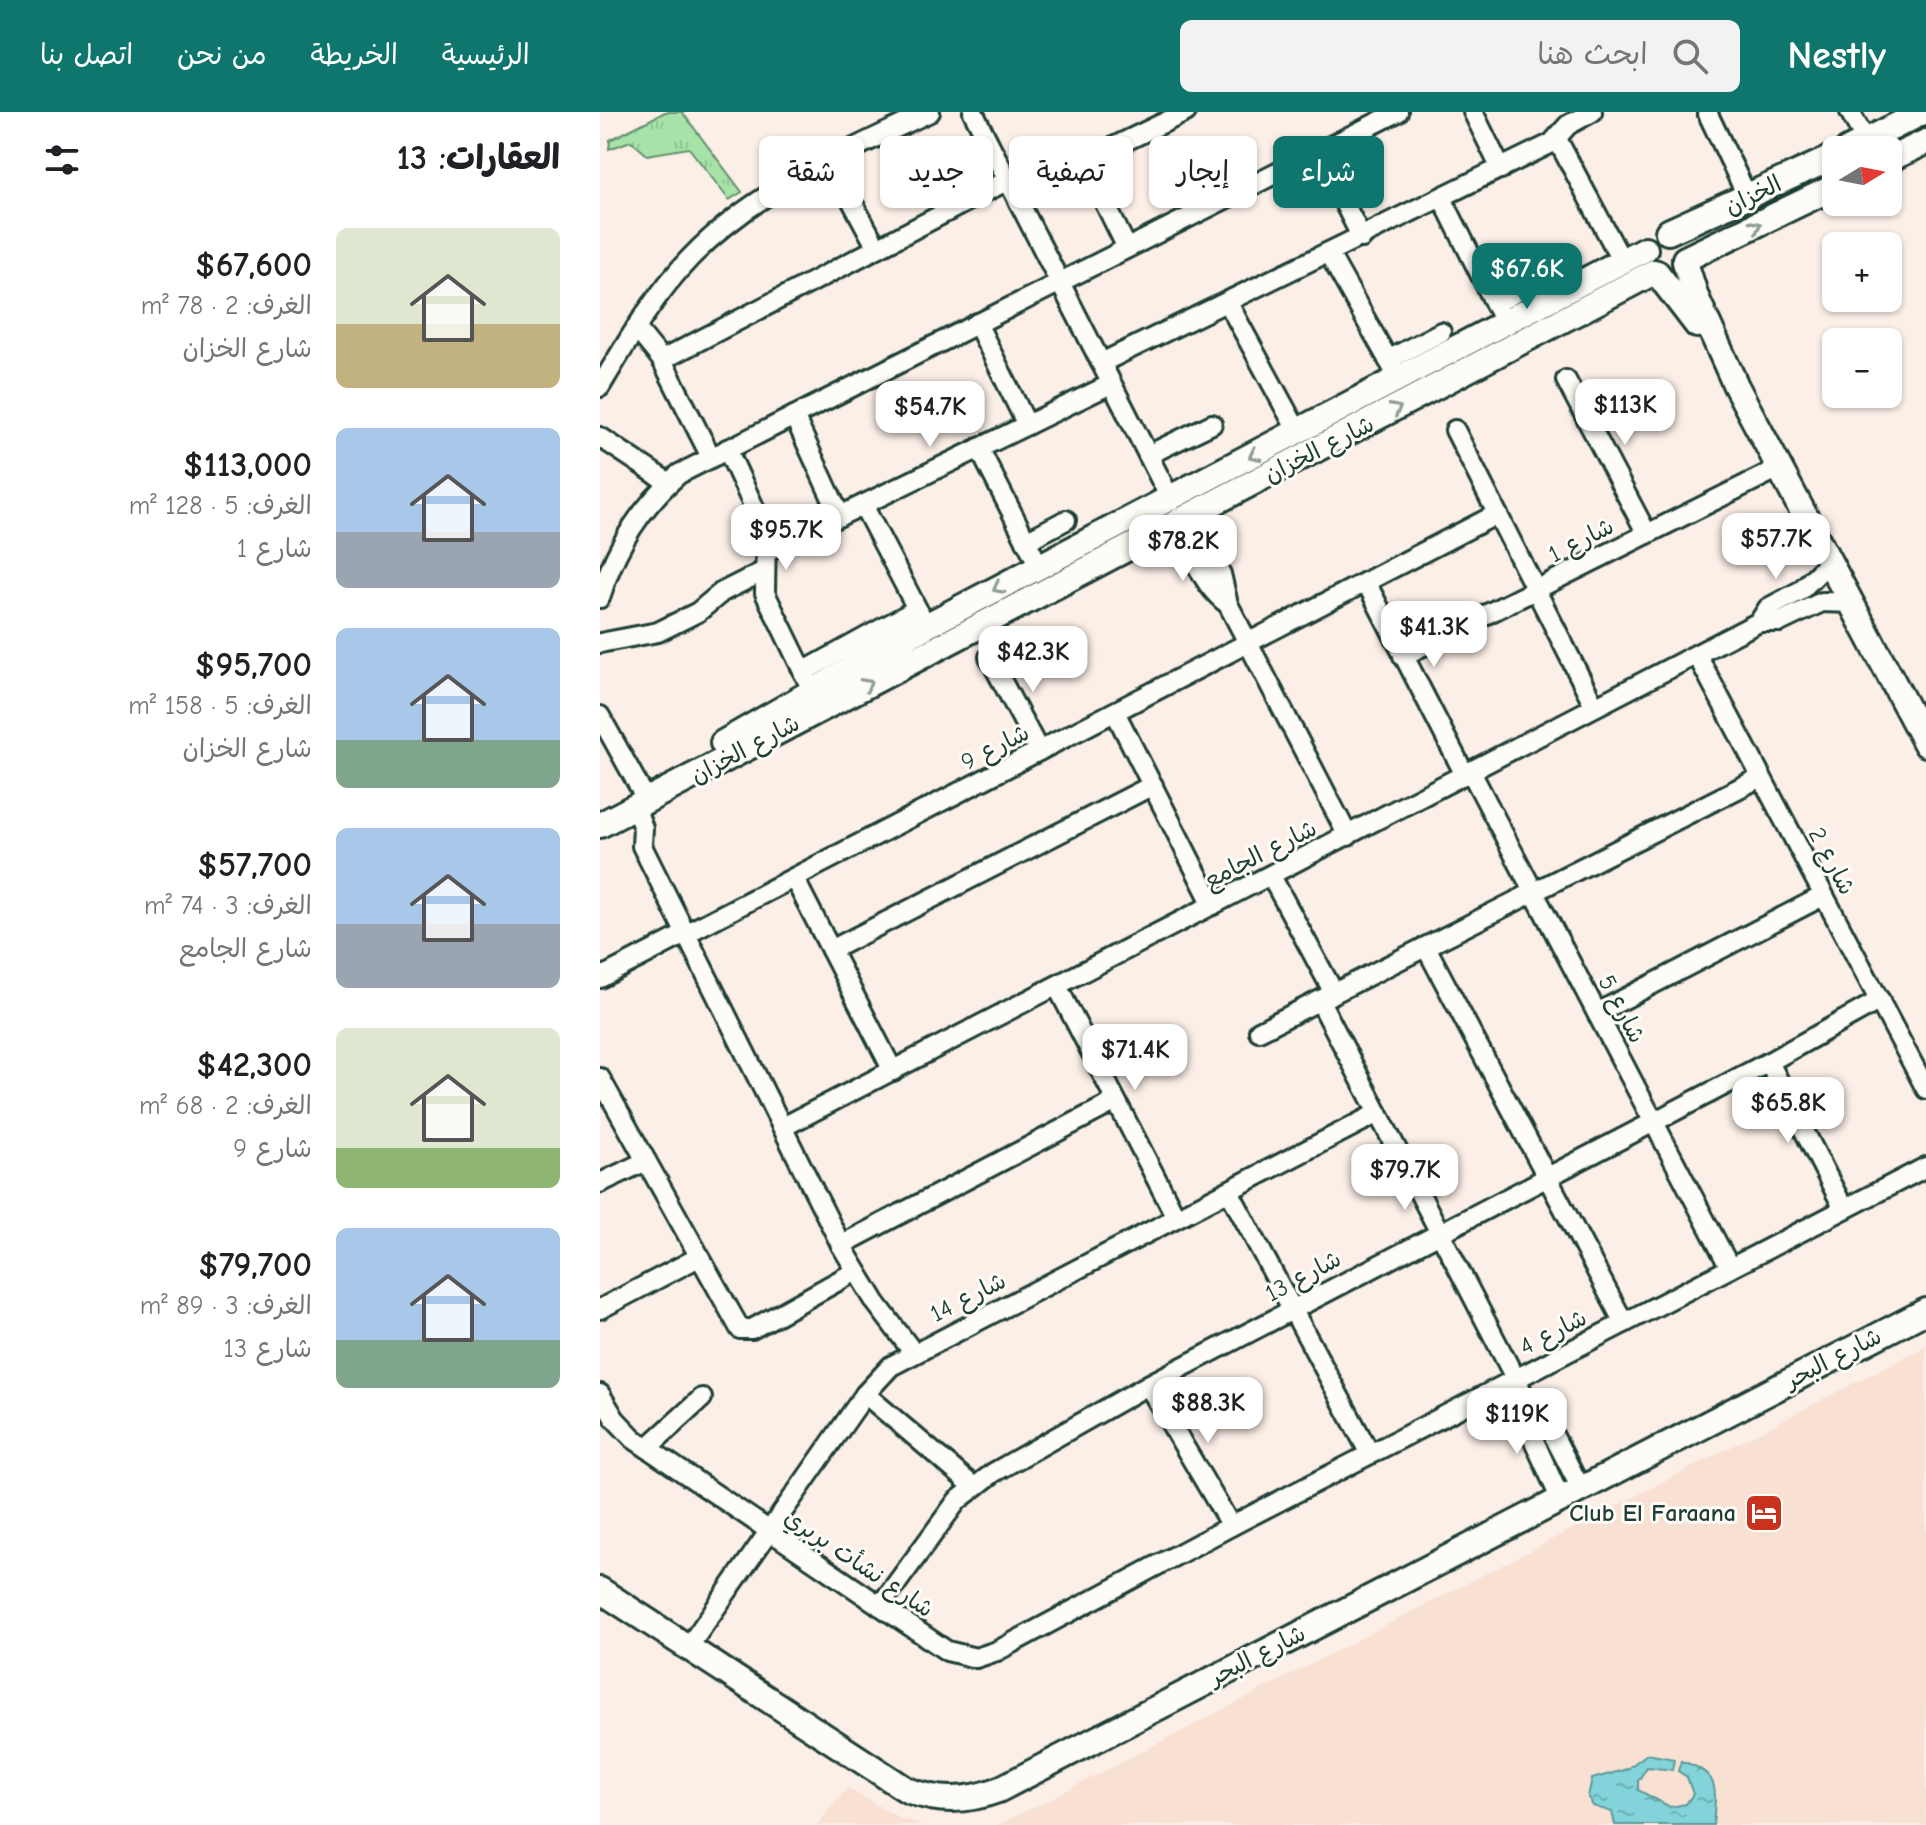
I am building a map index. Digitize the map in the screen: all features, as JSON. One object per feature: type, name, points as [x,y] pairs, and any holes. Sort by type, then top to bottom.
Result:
[{"type":"main road","points":[[1876,136],[1923,112]]},
{"type":"main road","points":[[1902,153],[1926,142]]},
{"type":"main road","name":"الخزان","points":[[1668,232],[1822,163]]},
{"type":"main road","points":[[1652,265],[1676,272],[1685,260],[1822,193]]},
{"type":"main road","points":[[1736,386],[1696,297],[1681,240],[1668,232],[1651,238],[1652,265],[1682,303],[1736,386],[1926,744]]},
{"type":"main road","name":"شارع الخزان","points":[[600,825],[813,691],[922,618],[1039,566],[1298,432],[1393,370],[1500,314],[1623,263],[1652,265]]},
{"type":"main road","name":"شارع الخزان","points":[[813,691],[973,627],[1198,511],[1652,265]]},
{"type":"main road","name":"شارع الخزان","points":[[600,810],[638,799]]},
{"type":"main road","name":"شارع البحر","points":[[600,1590],[907,1790],[945,1800],[972,1798],[998,1790],[1570,1492],[1926,1311]]},
{"type":"street","points":[[600,387],[636,328],[689,259],[757,202],[830,159],[930,112]]},
{"type":"street","points":[[973,112],[1170,498]]},
{"type":"street","points":[[1127,248],[1084,161],[1186,112]]},
{"type":"street","points":[[1350,136],[1398,112]]},
{"type":"street","points":[[1473,112],[1501,169]]},
{"type":"street","points":[[1101,363],[1501,169],[1557,139],[1568,125],[1592,112]]},
{"type":"street","points":[[1707,112],[1748,198]]},
{"type":"street","points":[[1850,112],[1855,136]]},
{"type":"street","points":[[1557,139],[1623,263]]},
{"type":"street","points":[[600,598],[634,521],[654,495],[669,483],[719,453],[1273,175]]},
{"type":"street","points":[[662,360],[1008,180]]},
{"type":"street","points":[[1442,198],[1500,314],[1538,280]]},
{"type":"street","points":[[856,208],[877,248]]},
{"type":"street","points":[[1347,208],[1362,238]]},
{"type":"street","points":[[1329,254],[1393,370],[1441,332]]},
{"type":"street","points":[[1228,303],[1298,432]]},
{"type":"street","points":[[977,323],[1027,425]]},
{"type":"street","points":[[636,328],[662,360],[763,522],[768,551],[764,571],[765,593],[813,691]]},
{"type":"street","points":[[1566,380],[1647,534]]},
{"type":"street","points":[[768,551],[1111,384]]},
{"type":"street","points":[[794,416],[840,516]]},
{"type":"street","points":[[1148,455],[1212,424]]},
{"type":"street","points":[[1455,430],[1594,705]]},
{"type":"street","points":[[600,437],[669,483]]},
{"type":"street","points":[[979,448],[1039,566]]},
{"type":"street","name":"شارع 1","points":[[1403,656],[1781,467]]},
{"type":"street","points":[[863,505],[922,618]]},
{"type":"street","points":[[1198,511],[1194,527],[1221,574],[1228,604],[1348,836]]},
{"type":"street","name":"شارع 9","points":[[600,978],[1497,514]]},
{"type":"street","points":[[1026,541],[1066,520]]},
{"type":"street","points":[[1170,525],[1190,549],[1209,587],[1228,604]]},
{"type":"street","name":"شارع الجامع","points":[[1759,622],[1768,608],[1800,591],[1830,561]]},
{"type":"street","points":[[600,643],[658,632],[698,612],[722,592],[764,571]]},
{"type":"street","name":"شارع 5","points":[[1366,582],[1403,656],[1534,892],[1730,1268]]},
{"type":"street","name":"شارع الجامع","points":[[783,1127],[1759,622],[1780,622],[1822,602],[1852,603]]},
{"type":"street","points":[[973,627],[1039,751]]},
{"type":"street","name":"شارع 2","points":[[1697,655],[1926,1089]]},
{"type":"street","points":[[1115,712],[1213,905]]},
{"type":"street","points":[[600,716],[638,799],[643,828],[642,846],[841,1245],[913,1352]]},
{"type":"street","points":[[1259,1031],[1761,777]]},
{"type":"street","points":[[831,950],[1153,785]]},
{"type":"street","points":[[1271,876],[1378,1113],[1528,1403],[1550,1428],[1570,1492]]},
{"type":"street","points":[[794,878],[893,1071]]},
{"type":"street","points":[[1597,1013],[1823,896]]},
{"type":"street","points":[[1426,947],[1624,1323]]},
{"type":"street","points":[[1057,986],[1176,1217]]},
{"type":"street","name":"شارع 13","points":[[880,1606],[957,1501],[973,1486],[1148,1385],[1652,1120],[1769,1062],[1880,1000]]},
{"type":"street","points":[[1769,1062],[1844,1209]]},
{"type":"street","points":[[600,1078],[736,1324],[743,1330],[856,1271]]},
{"type":"street","points":[[841,1245],[1116,1101]]},
{"type":"street","name":"شارع 14","points":[[687,1649],[865,1394],[891,1366],[1378,1113]]},
{"type":"street","points":[[600,1183],[646,1161]]},
{"type":"street","name":"شارع 4","points":[[1118,1585],[1926,1167]]},
{"type":"street","points":[[1229,1191],[1370,1454]]},
{"type":"street","points":[[600,1309],[699,1257]]},
{"type":"street","points":[[1148,1385],[1231,1526]]},
{"type":"street","name":"شارع نشأت بربري","points":[[600,1394],[615,1419],[647,1448],[947,1651],[976,1658],[997,1651],[1118,1585]]},
{"type":"street","points":[[865,1394],[973,1486]]},
{"type":"street","points":[[647,1448],[702,1398]]},
{"type":"shaded area","name":"Club El Faraana","points":[[1926,1346],[1926,1825],[997,1825],[1037,1806]]},
{"type":"shaded area","points":[[847,1788],[901,1819],[923,1825],[817,1825]]},
{"type":"green space","points":[[665,112],[682,112],[742,192],[729,200],[689,148],[647,155],[631,141],[609,149],[610,140]]},
{"type":"water","points":[[1647,1754],[1674,1759],[1672,1770],[1647,1767],[1638,1781],[1638,1790],[1670,1807],[1686,1804],[1693,1794],[1687,1777],[1678,1771],[1681,1761],[1694,1766],[1703,1771],[1713,1784],[1713,1825],[1615,1825],[1612,1812],[1593,1806],[1588,1796],[1592,1779],[1627,1769]]},
{"type":"place","name":"Club El Faraana","points":[[1764,1513]]}]
